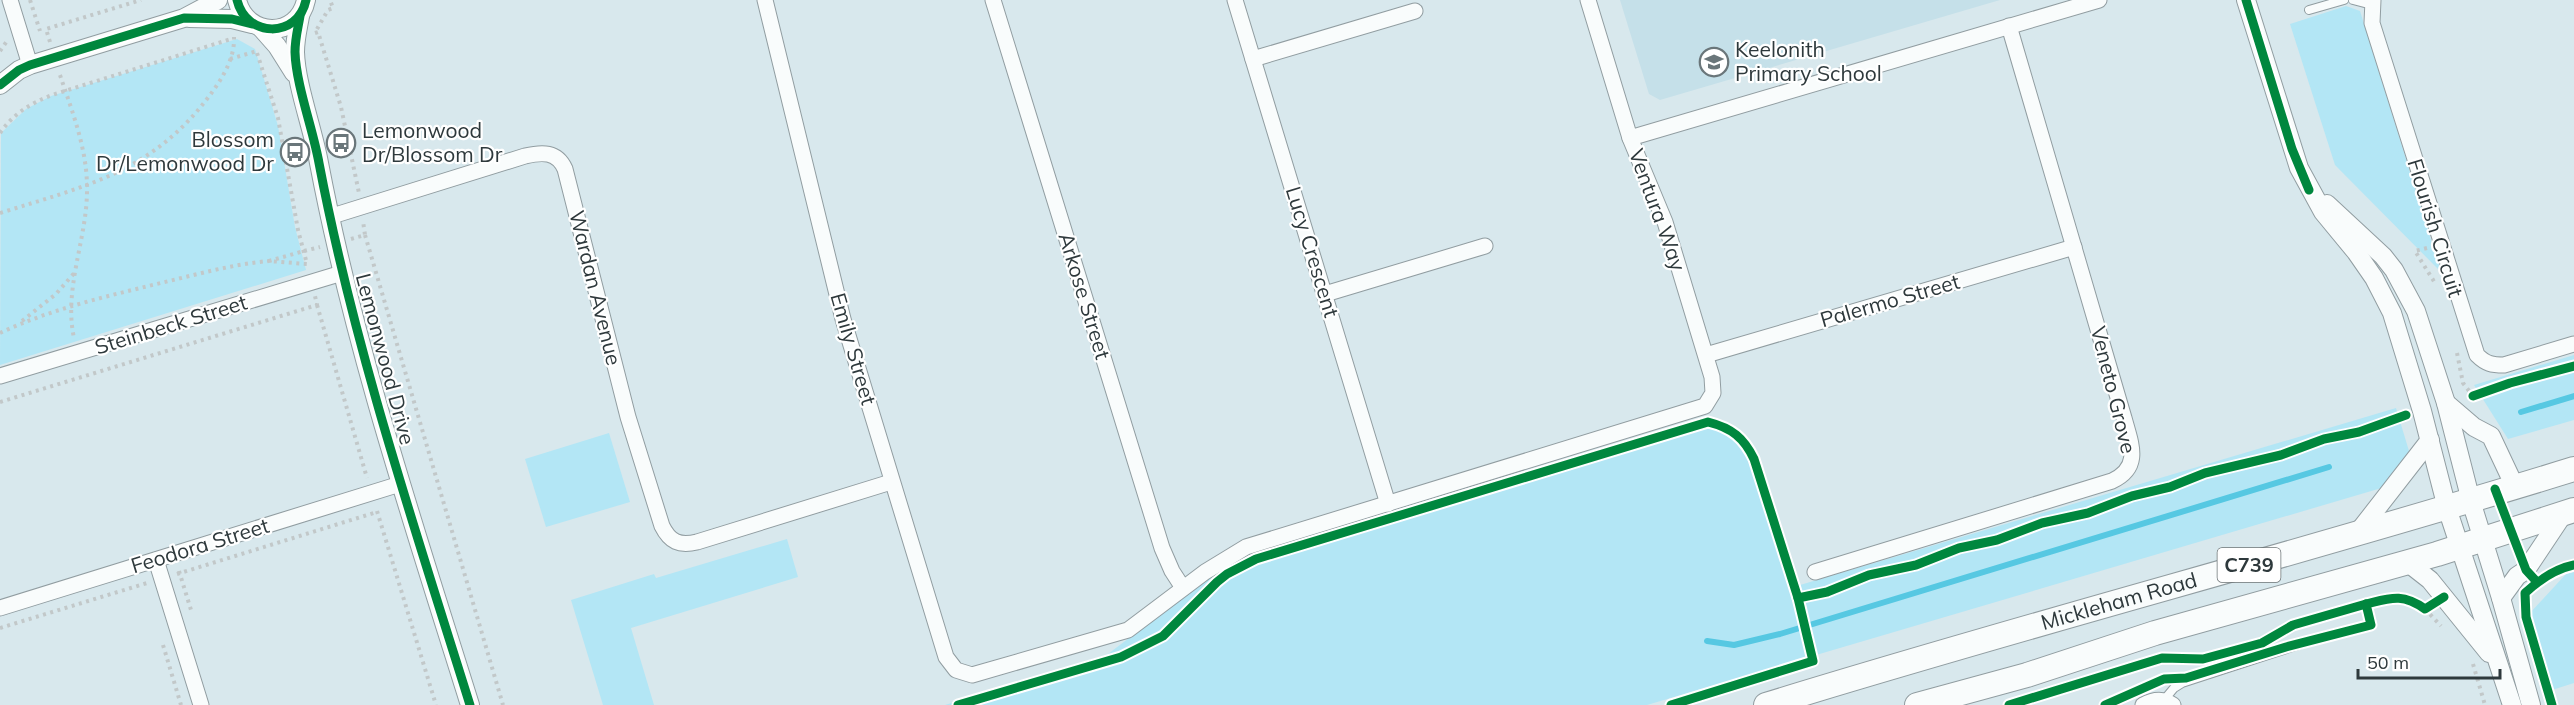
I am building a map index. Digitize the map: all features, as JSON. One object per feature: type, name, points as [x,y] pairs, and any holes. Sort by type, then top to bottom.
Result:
[{"type":"main road","name":"Mickleham Road","points":[[1766,705],[1941,651],[2143,597],[2574,469]]},
{"type":"main road","name":"Mickleham Road","points":[[1917,705],[2027,675],[2155,633],[2460,547],[2569,512]]},
{"type":"street","points":[[10,0],[30,65]]},
{"type":"street","points":[[0,85],[19,70],[56,50],[184,18],[218,0]]},
{"type":"street","name":"Lemonwood Drive","points":[[237,0],[244,17],[257,26],[277,46],[299,82]]},
{"type":"street","name":"Emily Street","points":[[765,0],[843,319],[946,657],[956,670],[976,675],[1128,630],[1183,588]]},
{"type":"street","name":"Arkose Street","points":[[993,0],[1162,548],[1172,571],[1183,588]]},
{"type":"street","name":"Lucy Crescent","points":[[1235,0],[1388,504]]},
{"type":"street","name":"Ventura Way","points":[[1388,504],[1693,411],[1705,406],[1713,393],[1714,385],[1706,355],[1665,222],[1630,138],[1588,0]]},
{"type":"street","points":[[1630,138],[2099,0]]},
{"type":"street","points":[[2247,0],[2292,149],[2309,189],[2323,212],[2356,252],[2382,293],[2400,336],[2447,508],[2512,705]]},
{"type":"street","name":"Flourish Circuit","points":[[2372,2],[2372,23],[2477,355],[2484,362],[2504,365],[2574,344]]},
{"type":"street","points":[[184,18],[232,19],[257,26],[283,28],[306,6]]},
{"type":"street","name":"Lemonwood Drive","points":[[306,6],[295,53],[299,82],[317,152],[328,217],[400,484],[470,705]]},
{"type":"street","points":[[1253,59],[1415,11]]},
{"type":"street","name":"Veneto Grove","points":[[1815,572],[2112,481],[2125,473],[2131,463],[2128,434],[2009,26]]},
{"type":"street","name":"Wardan Avenue","points":[[328,217],[525,156],[543,153],[556,156],[565,169],[628,417],[666,535],[674,542],[688,544],[891,482]]},
{"type":"street","points":[[2309,189],[2362,234],[2394,270],[2416,311],[2446,403],[2471,501],[2531,705]]},
{"type":"street","points":[[1325,294],[1485,246]]},
{"type":"street","name":"Palermo Street","points":[[1706,355],[2074,247]]},
{"type":"street","name":"Steinbeck Street","points":[[0,376],[342,273]]},
{"type":"street","points":[[2446,403],[2474,427],[2491,436],[2515,487]]},
{"type":"street","points":[[2356,535],[2430,440]]},
{"type":"street","name":"Feodora Street","points":[[0,608],[156,560],[369,486],[400,484]]},
{"type":"street","points":[[1183,588],[1246,547],[1388,504]]},
{"type":"street","points":[[2501,598],[2517,576],[2526,570],[2569,512]]},
{"type":"street","points":[[156,560],[201,705]]},
{"type":"street","points":[[2407,562],[2430,580],[2496,661]]},
{"type":"street","points":[[2143,705],[2151,701],[2169,702]]},
{"type":"lane","points":[[2309,10],[2344,0]]},
{"type":"lane","points":[[2353,0],[2372,2]]},
{"type":"lane","points":[[2169,702],[2174,688],[2187,681],[2332,634]]},
{"type":"path","points":[[30,0],[40,32]]},
{"type":"path","points":[[78,353],[72,327],[71,307],[84,229],[87,186],[82,147],[56,50],[46,29],[141,0]]},
{"type":"path","points":[[318,32],[316,29],[328,10],[333,8],[330,0]]},
{"type":"path","points":[[0,133],[15,115],[28,106],[65,90],[236,37],[222,79],[198,112],[157,150],[132,166],[87,186],[0,213]]},
{"type":"path","points":[[230,59],[257,52],[256,48]]},
{"type":"path","points":[[365,235],[503,705]]},
{"type":"path","points":[[0,333],[20,324],[112,295],[217,269],[269,261],[304,251],[369,486],[436,705]]},
{"type":"path","points":[[2415,251],[2437,287]]},
{"type":"path","points":[[269,261],[307,264]]},
{"type":"path","points":[[20,324],[56,294],[76,271]]},
{"type":"path","points":[[0,402],[318,305]]},
{"type":"path","points":[[2456,347],[2463,383],[2479,397]]},
{"type":"path","points":[[356,482],[369,486]]},
{"type":"path","points":[[0,628],[377,512]]},
{"type":"path","points":[[2426,609],[2444,597]]},
{"type":"path","points":[[2414,602],[2426,609],[2442,627]]},
{"type":"path","points":[[2471,659],[2485,705]]},
{"type":"shaded area","name":"Keelonith Primary School","points":[[1620,0],[2000,0],[1660,100],[1649,94]]},
{"type":"shaded area","points":[[2346,6],[2360,11],[2441,272],[2335,165],[2290,24]]},
{"type":"shaded area","points":[[237,39],[255,49],[278,126],[295,227],[306,270],[0,365],[1,133],[26,109],[51,96]]},
{"type":"shaded area","points":[[2574,355],[2574,420],[2508,439],[2474,385]]},
{"type":"shaded area","points":[[2396,408],[2409,451],[2395,484],[1647,705],[945,705],[1108,654],[1208,578],[1701,427],[1717,428],[1742,445],[1781,525],[1800,585]]},
{"type":"shaded area","points":[[609,433],[630,502],[546,527],[525,459]]},
{"type":"shaded area","points":[[787,539],[798,577],[631,628],[654,705],[603,705],[571,600],[654,574],[656,578]]},
{"type":"shaded area","points":[[2574,572],[2574,683],[2552,690],[2530,613],[2566,574]]},
{"type":"waterway","points":[[2521,412],[2574,396]]},
{"type":"waterway","points":[[1707,641],[1734,645],[1780,634],[2329,467]]},
{"type":"cycle path","points":[[237,0],[242,13],[250,22],[272,29],[293,22],[301,13],[306,0]]},
{"type":"cycle path","points":[[2246,0],[2292,149],[2309,190]]},
{"type":"cycle path","points":[[300,16],[295,52],[298,78],[349,300],[407,503],[470,705]]},
{"type":"cycle path","points":[[0,85],[19,70],[30,65],[184,18],[232,19],[252,24]]},
{"type":"cycle path","points":[[2473,396],[2510,383],[2574,366]]},
{"type":"cycle path","points":[[1798,598],[1827,592],[1869,575],[1916,565],[1959,548],[1997,540],[2042,523],[2088,513],[2132,496],[2170,487],[2205,473],[2281,455],[2324,439],[2359,432],[2406,415]]},
{"type":"cycle path","points":[[958,705],[1121,657],[1163,636],[1217,582],[1227,574],[1256,559],[1708,422],[1724,427],[1736,435],[1746,445],[1754,459],[1798,598],[1813,661],[1671,705]]},
{"type":"cycle path","points":[[2495,489],[2526,570],[2537,582]]},
{"type":"cycle path","points":[[2552,705],[2526,617],[2525,593],[2560,569],[2574,565]]},
{"type":"cycle path","points":[[2105,705],[2164,679],[2186,678],[2286,647],[2371,625],[2366,604],[2396,598],[2410,601],[2425,609],[2444,597]]},
{"type":"cycle path","points":[[2009,705],[2162,658],[2203,659],[2262,643],[2293,625],[2366,604]]},
{"type":"place","name":"Keelonith Primary School","points":[[1714,62]]},
{"type":"place","name":"Lemonwood Dr/Blossom Dr","points":[[341,143]]},
{"type":"place","name":"Blossom Dr/Lemonwood Dr","points":[[295,152]]}]
